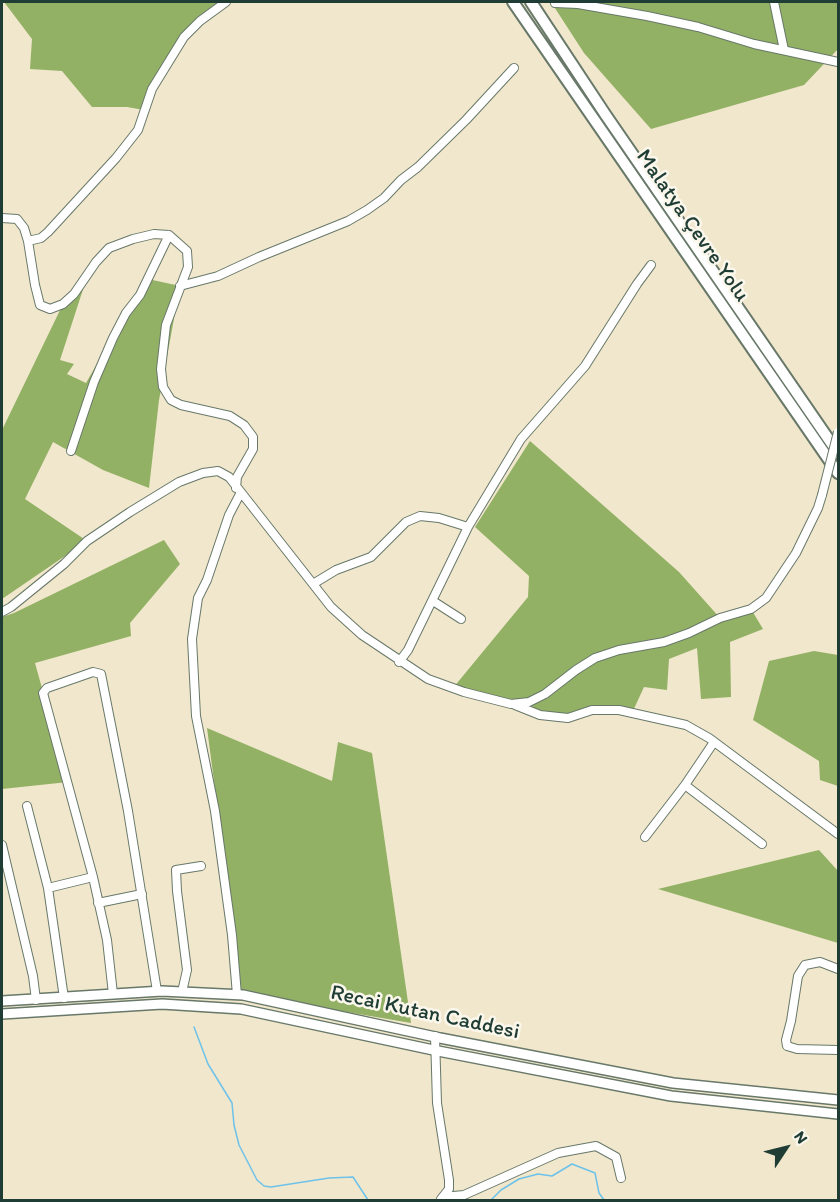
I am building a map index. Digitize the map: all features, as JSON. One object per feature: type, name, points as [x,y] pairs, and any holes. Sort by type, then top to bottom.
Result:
[{"type":"highway","name":"Malatya Çevre Yolu","points":[[513,2],[838,473]]},
{"type":"highway","name":"Malatya Çevre Yolu","points":[[531,2],[605,114],[838,453]]},
{"type":"main road","name":"Recai Kutan Caddesi","points":[[2,1001],[157,991],[237,995],[673,1083],[838,1100]]},
{"type":"main road","name":"Recai Kutan Caddesi","points":[[2,1014],[162,1004],[241,1009],[671,1096],[838,1114]]},
{"type":"street","points":[[28,241],[41,238],[48,232],[116,158],[138,130],[152,89],[184,37],[200,21],[226,2]]},
{"type":"street","points":[[774,2],[784,50]]},
{"type":"street","points":[[555,3],[578,4],[647,16],[698,27],[754,44],[838,62]]},
{"type":"street","points":[[180,286],[218,276],[348,221],[367,210],[418,167],[514,68]]},
{"type":"street","points":[[2,218],[17,219],[24,228],[40,305],[50,309],[63,304],[74,294],[96,262],[110,248],[132,239],[154,234],[169,235],[187,251],[188,267],[166,325],[161,369],[163,387],[171,400],[182,405],[230,416],[244,424],[252,437],[253,449],[237,477],[238,491],[207,580],[198,598],[192,639],[198,734],[215,812],[232,935],[237,995]]},
{"type":"street","points":[[71,451],[94,382],[113,338],[126,313],[140,295],[169,235]]},
{"type":"street","points":[[399,662],[408,650],[468,527],[521,439],[585,366],[651,265]]},
{"type":"street","points":[[511,704],[529,702],[544,694],[595,658],[619,650],[664,642],[720,618],[751,609],[766,598],[796,553],[818,507],[838,432]]},
{"type":"street","points":[[2,612],[64,564],[87,541],[179,482],[203,473],[218,471],[231,473],[240,470]]},
{"type":"street","points":[[218,471],[229,477],[331,607],[362,635],[399,662],[428,679],[464,692],[528,709],[540,715],[568,718],[592,710],[619,710],[686,725],[714,742],[838,834]]},
{"type":"street","points":[[313,584],[336,570],[371,557],[406,522],[420,516],[440,518],[468,527]]},
{"type":"street","points":[[433,601],[461,619]]},
{"type":"street","points":[[113,994],[107,940],[93,877],[43,693],[47,688],[93,672],[101,674],[128,811],[157,991]]},
{"type":"street","points":[[645,837],[685,786],[714,742]]},
{"type":"street","points":[[685,786],[762,844]]},
{"type":"street","points":[[27,806],[48,888],[64,998]]},
{"type":"street","points":[[2,845],[3,863],[33,976],[36,999]]},
{"type":"street","points":[[182,992],[187,970],[176,870],[201,866]]},
{"type":"street","points":[[48,888],[93,877]]},
{"type":"street","points":[[98,903],[142,894]]},
{"type":"street","points":[[838,969],[820,962],[805,965],[798,976],[786,1040],[787,1046],[797,1049],[838,1050]]},
{"type":"street","points":[[435,1036],[437,1103],[449,1180],[449,1189],[441,1199]]},
{"type":"street","points":[[441,1199],[464,1194],[558,1153],[596,1146],[616,1157],[621,1178]]},
{"type":"green space","points":[[4,2],[228,2],[184,37],[144,110],[127,107],[92,107],[62,71],[30,69],[32,39]]},
{"type":"green space","points":[[551,2],[838,2],[838,49],[804,85],[651,129],[584,53]]},
{"type":"green space","points":[[89,271],[60,360],[74,364],[67,374],[86,383],[148,279],[180,286],[159,400],[149,488],[103,470],[53,442],[25,499],[87,541],[2,599],[2,430],[63,304]]},
{"type":"green space","points":[[530,441],[679,572],[720,618],[751,609],[763,629],[730,642],[731,697],[701,699],[697,648],[669,659],[667,690],[644,687],[632,713],[592,710],[568,718],[540,715],[529,702],[511,704],[453,688],[528,597],[529,576],[475,527]]},
{"type":"green space","points":[[164,540],[180,564],[130,623],[131,636],[35,663],[68,782],[2,789],[2,617]]},
{"type":"green space","points":[[814,651],[838,655],[838,786],[820,780],[819,761],[753,720],[769,661]]},
{"type":"green space","points":[[207,728],[332,781],[338,742],[372,753],[411,1023],[242,994]]},
{"type":"green space","points":[[819,850],[838,871],[838,943],[658,889]]},
{"type":"waterway","points":[[194,1027],[208,1064],[232,1103],[239,1145],[257,1180],[264,1186],[271,1187],[329,1178],[353,1177],[368,1200]]},
{"type":"waterway","points":[[491,1200],[501,1190],[519,1179],[538,1174],[552,1176],[572,1164],[595,1173],[599,1193],[604,1200]]}]
